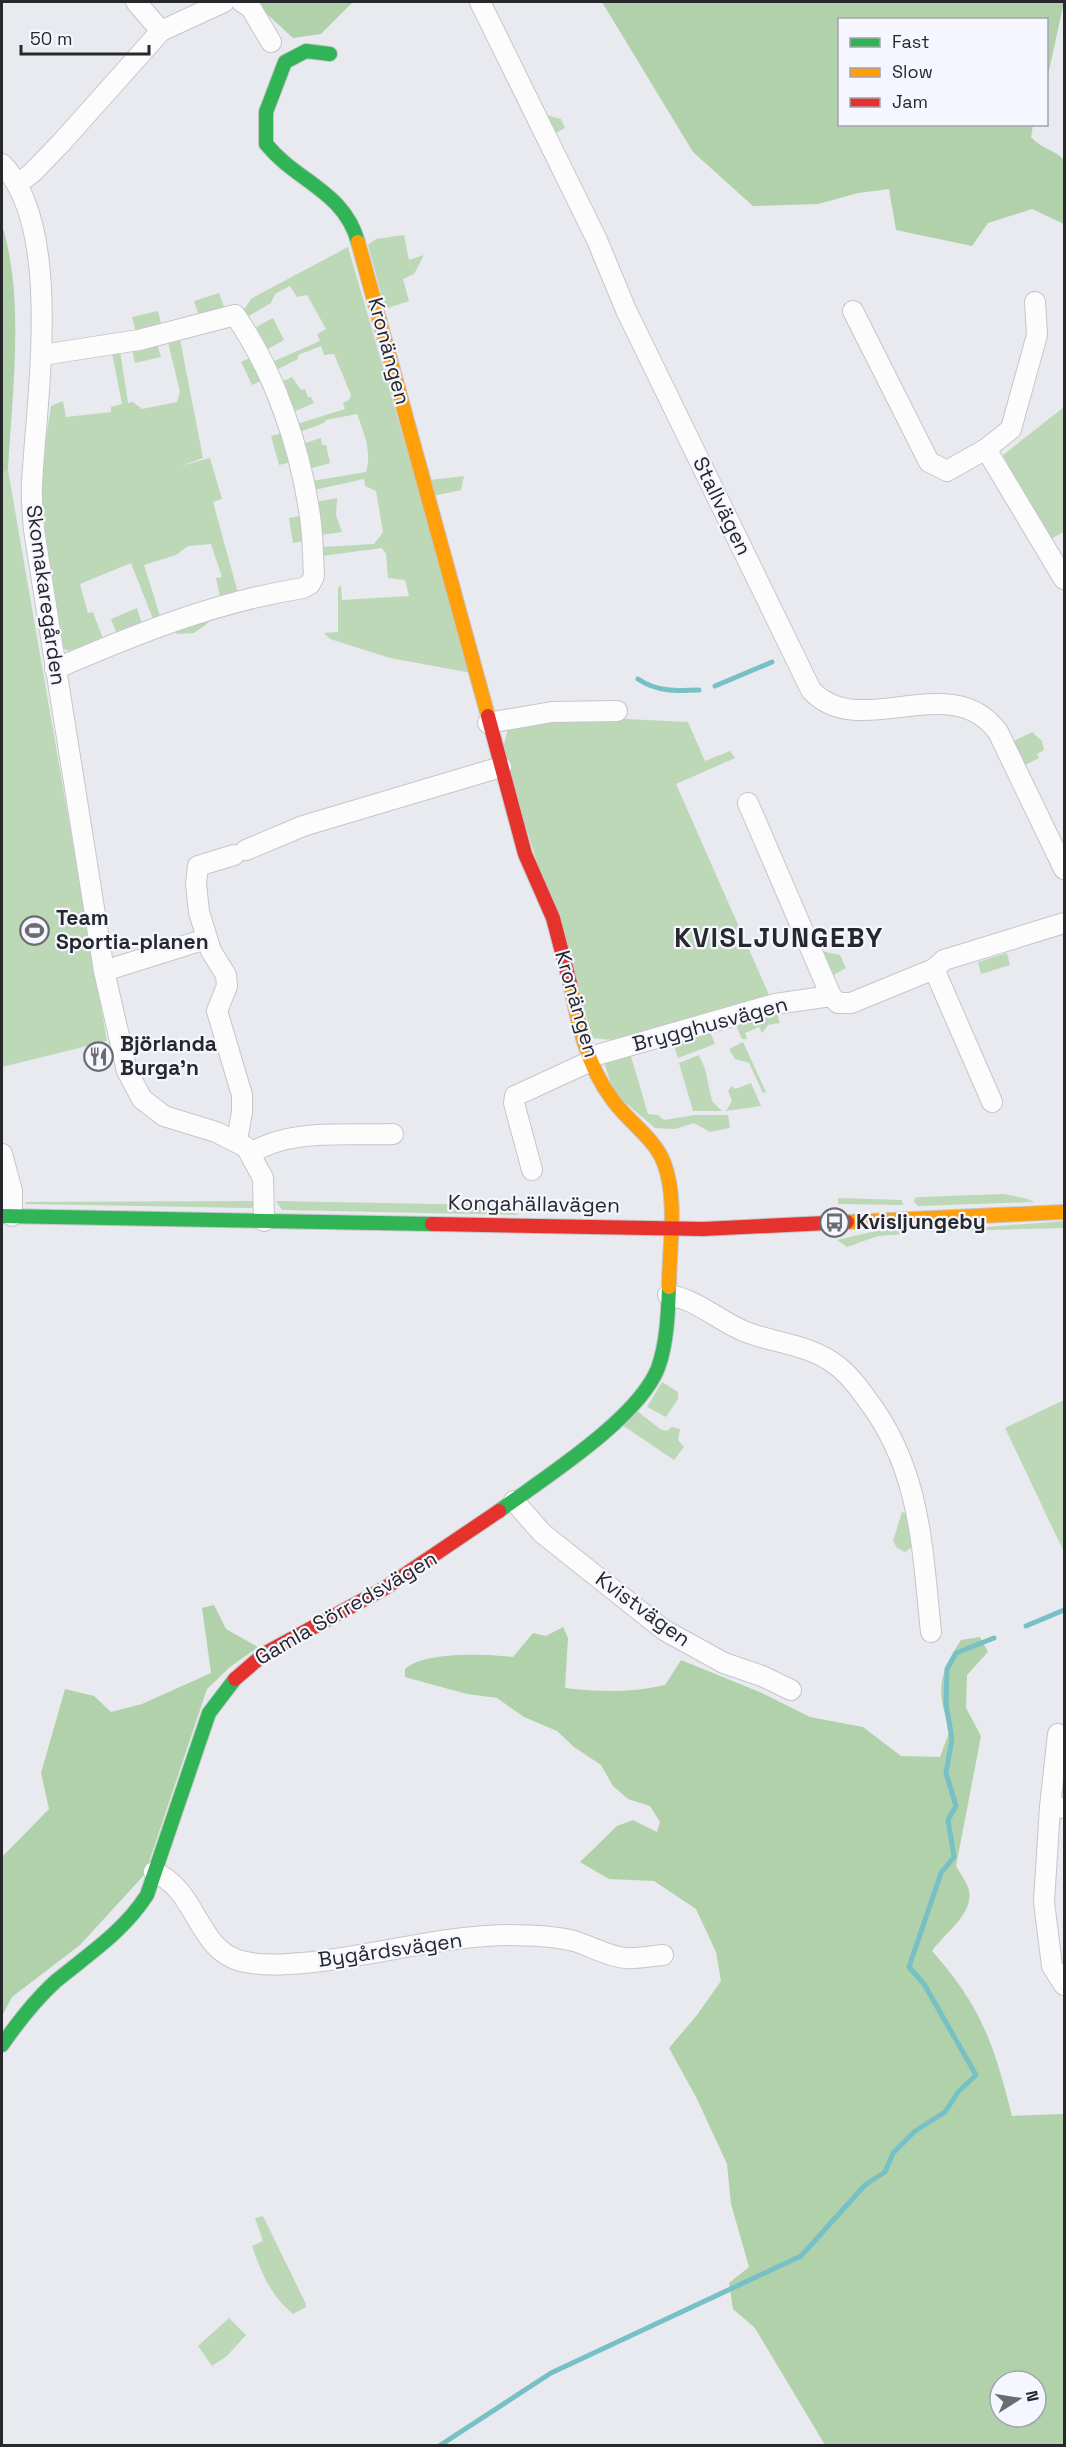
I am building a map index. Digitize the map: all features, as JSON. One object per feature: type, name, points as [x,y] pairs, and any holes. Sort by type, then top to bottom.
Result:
[{"type":"street","points":[[136,2],[160,31]]},
{"type":"street","points":[[16,184],[32,173],[61,143],[160,31],[224,2]]},
{"type":"street","points":[[243,2],[251,8],[271,42]]},
{"type":"street","name":"Stallvägen","points":[[480,2],[597,240],[626,310],[811,690],[827,704],[846,708],[945,704],[964,706],[978,712],[998,732],[1065,869]]},
{"type":"street","name":"Kronängen","points":[[330,54],[322,50],[308,50],[285,62],[266,112],[264,130],[267,144],[275,155],[291,169],[332,197],[352,224],[386,339],[525,854],[555,925],[590,1059],[612,1098],[642,1131],[664,1161],[669,1178],[670,1228]]},
{"type":"street","name":"Skomakaregården","points":[[2,164],[16,184],[35,242],[41,277],[42,355],[32,488],[33,530],[104,971],[127,1071],[142,1100],[164,1116],[244,1146]]},
{"type":"street","points":[[853,311],[929,462],[947,471],[986,450],[1011,429],[1037,335],[1035,302]]},
{"type":"street","points":[[42,355],[140,340],[236,315],[273,387],[296,449],[310,517],[314,576],[310,584],[303,588],[244,598],[174,619],[55,669]]},
{"type":"street","points":[[986,450],[1065,579]]},
{"type":"street","points":[[488,723],[564,711],[617,711]]},
{"type":"street","points":[[264,1221],[262,1178],[244,1146],[242,1095],[217,1011],[226,986],[226,975],[206,939],[199,912],[196,872],[198,866],[240,853],[303,826],[501,767]]},
{"type":"street","points":[[747,803],[831,996]]},
{"type":"street","name":"Brygghusvägen","points":[[532,1170],[514,1103],[515,1096],[590,1059],[775,1004],[831,996],[838,1003],[851,1004],[934,969],[944,960],[1065,923]]},
{"type":"street","points":[[104,971],[206,939]]},
{"type":"street","points":[[934,969],[992,1102]]},
{"type":"street","points":[[244,1146],[296,1137],[393,1134]]},
{"type":"street","points":[[2,1154],[12,1191],[7,1216]]},
{"type":"street","name":"Kongahällavägen","points":[[7,1216],[703,1229],[1065,1212]]},
{"type":"street","name":"Gamla Sörredsvägen","points":[[2,2045],[43,1992],[119,1934],[135,1916],[147,1895],[209,1713],[218,1696],[234,1678],[263,1654],[383,1589],[429,1561],[514,1501],[618,1419],[646,1388],[657,1368],[662,1350],[668,1295],[670,1228]]},
{"type":"street","points":[[668,1295],[685,1299],[745,1332],[798,1345],[819,1354],[834,1363],[854,1382],[889,1431],[907,1473],[917,1514],[931,1632]]},
{"type":"street","name":"Kvistvägen","points":[[514,1501],[542,1533],[664,1630],[724,1663],[762,1676],[791,1690]]},
{"type":"street","points":[[1058,1734],[1057,1807],[1044,1902],[1052,1966],[1065,1985]]},
{"type":"street","name":"Bygårdsvägen","points":[[154,1872],[173,1883],[190,1903],[204,1931],[224,1951],[239,1961],[289,1964],[480,1936],[508,1935],[571,1940],[626,1958],[663,1955]]},
{"type":"green space","points":[[254,2],[353,2],[321,34],[293,38]]},
{"type":"green space","points":[[602,2],[1064,2],[1048,75],[1048,18],[838,18],[838,126],[1033,126],[1031,137],[1064,160],[1064,224],[1032,209],[988,223],[972,246],[896,230],[889,189],[858,193],[818,204],[753,206],[693,152]]},
{"type":"green space","points":[[546,115],[561,119],[565,128],[553,134]]},
{"type":"green space","points":[[2,225],[13,283],[15,346],[8,470],[2,474]]},
{"type":"green space","points":[[404,235],[409,260],[424,255],[414,274],[403,279],[409,301],[385,309],[368,245],[376,239]]},
{"type":"green space","points":[[348,247],[472,673],[390,658],[330,639],[324,633],[338,632],[338,587],[341,586],[342,600],[409,596],[405,580],[388,578],[386,554],[382,548],[322,556],[321,547],[374,544],[383,532],[376,491],[365,486],[364,479],[314,490],[312,481],[366,472],[368,464],[366,442],[357,414],[326,420],[324,423],[300,432],[297,424],[345,409],[343,403],[349,400],[351,395],[334,354],[324,355],[321,346],[298,355],[298,359],[276,370],[272,362],[320,341],[317,334],[326,329],[307,295],[297,297],[290,286],[275,294],[271,303],[247,317],[244,309],[252,298]]},
{"type":"green space","points":[[219,293],[224,307],[199,316],[194,301]]},
{"type":"green space","points":[[158,311],[162,328],[136,333],[132,317]]},
{"type":"green space","points":[[273,318],[284,340],[268,349],[256,327]]},
{"type":"green space","points":[[179,334],[203,458],[180,466],[210,458],[222,499],[213,502],[238,593],[220,597],[216,578],[222,577],[211,544],[188,546],[176,555],[144,565],[160,616],[153,619],[131,563],[80,584],[88,613],[93,612],[103,639],[68,651],[62,647],[41,518],[40,478],[51,406],[63,401],[66,417],[111,412],[111,407],[122,404],[112,353],[120,351],[128,403],[133,402],[142,409],[177,402],[180,392],[167,338]]},
{"type":"green space","points":[[156,341],[161,357],[135,363],[132,350]]},
{"type":"green space","points":[[256,355],[267,378],[252,385],[241,362]]},
{"type":"green space","points":[[292,377],[301,390],[305,389],[308,397],[311,397],[314,403],[293,412],[281,382]]},
{"type":"green space","points":[[1064,407],[1064,532],[1047,541],[1003,455]]},
{"type":"green space","points":[[287,432],[296,461],[279,465],[271,436]]},
{"type":"green space","points":[[321,438],[322,445],[326,445],[330,463],[309,469],[302,444]]},
{"type":"green space","points":[[8,470],[107,1041],[2,1067],[2,474]]},
{"type":"green space","points":[[464,476],[461,490],[433,496],[430,480]]},
{"type":"green space","points":[[337,498],[336,515],[342,532],[321,535],[316,502]]},
{"type":"green space","points":[[307,515],[310,540],[293,543],[289,518]]},
{"type":"green space","points":[[137,608],[142,624],[117,634],[111,619]]},
{"type":"green space","points":[[206,615],[208,623],[194,633],[176,634],[174,624]]},
{"type":"green space","points":[[585,717],[688,722],[705,761],[730,751],[735,758],[676,784],[770,997],[621,1041],[593,1038],[502,752],[508,729],[531,719]]},
{"type":"green space","points":[[1032,732],[1042,741],[1044,750],[1037,754],[1039,758],[1027,764],[1020,764],[1010,743]]},
{"type":"green space","points":[[821,951],[840,955],[846,968],[832,976]]},
{"type":"green space","points":[[1007,953],[1010,965],[981,974],[978,962]]},
{"type":"green space","points":[[776,1010],[780,1023],[768,1025],[762,1033],[759,1027],[745,1033],[747,1039],[742,1039],[735,1023]]},
{"type":"green space","points":[[709,1029],[715,1044],[678,1058],[672,1040]]},
{"type":"green space","points":[[743,1042],[766,1092],[763,1093],[749,1063],[735,1059],[729,1049]]},
{"type":"green space","points":[[630,1053],[648,1114],[658,1115],[664,1120],[695,1115],[728,1115],[730,1128],[710,1132],[694,1123],[675,1129],[655,1128],[614,1093],[604,1062]]},
{"type":"green space","points":[[699,1055],[705,1069],[712,1101],[722,1111],[693,1111],[679,1063]]},
{"type":"green space","points":[[751,1083],[761,1106],[726,1111],[732,1101],[728,1091],[732,1086],[735,1089]]},
{"type":"green space","points":[[1004,1194],[1035,1202],[918,1206],[914,1202],[915,1198],[920,1197]]},
{"type":"green space","points":[[838,1198],[902,1200],[903,1205],[838,1204]]},
{"type":"green space","points":[[255,1201],[252,1208],[26,1204],[25,1202]]},
{"type":"green space","points":[[276,1201],[490,1205],[520,1215],[282,1210]]},
{"type":"green space","points":[[1064,1221],[1064,1228],[919,1232]]},
{"type":"green space","points":[[880,1230],[906,1231],[905,1234],[878,1236],[847,1247],[837,1240]]},
{"type":"green space","points":[[662,1382],[678,1392],[678,1399],[666,1417],[647,1407]]},
{"type":"green space","points":[[1064,1400],[1064,1552],[1005,1428]]},
{"type":"green space","points":[[637,1411],[660,1429],[667,1431],[672,1427],[680,1429],[678,1440],[684,1447],[674,1460],[622,1425]]},
{"type":"green space","points":[[902,1512],[909,1514],[912,1547],[905,1552],[897,1548],[893,1541]]},
{"type":"green space","points":[[214,1605],[226,1629],[258,1647],[230,1667],[207,1689],[145,1874],[80,1945],[12,1997],[2,2016],[2,1857],[49,1809],[41,1773],[65,1689],[94,1696],[111,1712],[142,1704],[211,1673],[202,1608]]},
{"type":"green space","points":[[563,1627],[568,1638],[565,1688],[615,1691],[665,1685],[681,1660],[762,1693],[810,1717],[863,1727],[901,1756],[940,1757],[950,1730],[941,1693],[944,1674],[961,1640],[980,1637],[988,1652],[967,1675],[966,1708],[981,1736],[956,1866],[968,1887],[970,1896],[968,1905],[958,1922],[932,1951],[975,2009],[992,2047],[1012,2116],[1064,2114],[1064,2445],[825,2445],[755,2328],[733,2309],[729,2283],[749,2267],[731,2204],[727,2164],[697,2099],[669,2048],[697,2015],[721,1981],[716,1952],[696,1909],[654,1881],[609,1879],[580,1862],[617,1826],[633,1820],[657,1832],[660,1822],[650,1806],[628,1799],[613,1786],[601,1765],[574,1747],[557,1731],[524,1717],[497,1698],[467,1694],[405,1677],[405,1669],[427,1659],[457,1655],[513,1657],[533,1633],[546,1636]]},
{"type":"green space","points":[[263,2216],[306,2304],[306,2307],[293,2314],[279,2300],[268,2283],[252,2246],[263,2241],[255,2218]]},
{"type":"green space","points":[[229,2318],[246,2335],[227,2356],[212,2366],[198,2346]]},
{"type":"waterway","points":[[715,686],[772,662]]},
{"type":"waterway","points":[[638,679],[660,688],[699,690]]},
{"type":"waterway","points":[[1026,1626],[1064,1610]]},
{"type":"waterway","points":[[439,2446],[551,2373],[801,2256],[865,2185],[885,2172],[893,2153],[915,2131],[945,2112],[958,2092],[976,2075],[924,1984],[909,1967],[941,1873],[954,1857],[948,1820],[956,1806],[946,1773],[952,1739],[946,1704],[947,1669],[956,1653],[994,1638]]},
{"type":"traffic: fast","points":[[330,54],[306,51],[285,62],[266,112],[266,144],[278,157],[331,199],[351,225],[358,242]]},
{"type":"traffic: fast","points":[[2,1216],[432,1224]]},
{"type":"traffic: fast","points":[[499,1511],[564,1465],[611,1427],[647,1387],[658,1368],[663,1349],[669,1287]]},
{"type":"traffic: fast","points":[[2,2045],[41,1996],[117,1931],[147,1895],[209,1713],[235,1679]]},
{"type":"traffic: slow","points":[[358,242],[488,716]]},
{"type":"traffic: slow","points":[[570,983],[580,1029],[596,1073],[618,1107],[654,1145],[664,1163],[671,1192],[672,1208],[669,1287]]},
{"type":"traffic: slow","points":[[847,1222],[1064,1212]]},
{"type":"traffic: jam","points":[[488,716],[525,854],[553,918],[570,983]]},
{"type":"traffic: jam","points":[[432,1224],[703,1229],[847,1222]]},
{"type":"traffic: jam","points":[[235,1679],[264,1654],[385,1588],[499,1511]]},
{"type":"place","name":"Team Sportia-planen","points":[[35,930]]},
{"type":"place","name":"Björlanda Burga'n","points":[[99,1056]]},
{"type":"place","name":"Kvisljungeby","points":[[835,1222]]},
{"type":"district","name":"KVISLJUNGEBY","points":[[779,938]]}]
